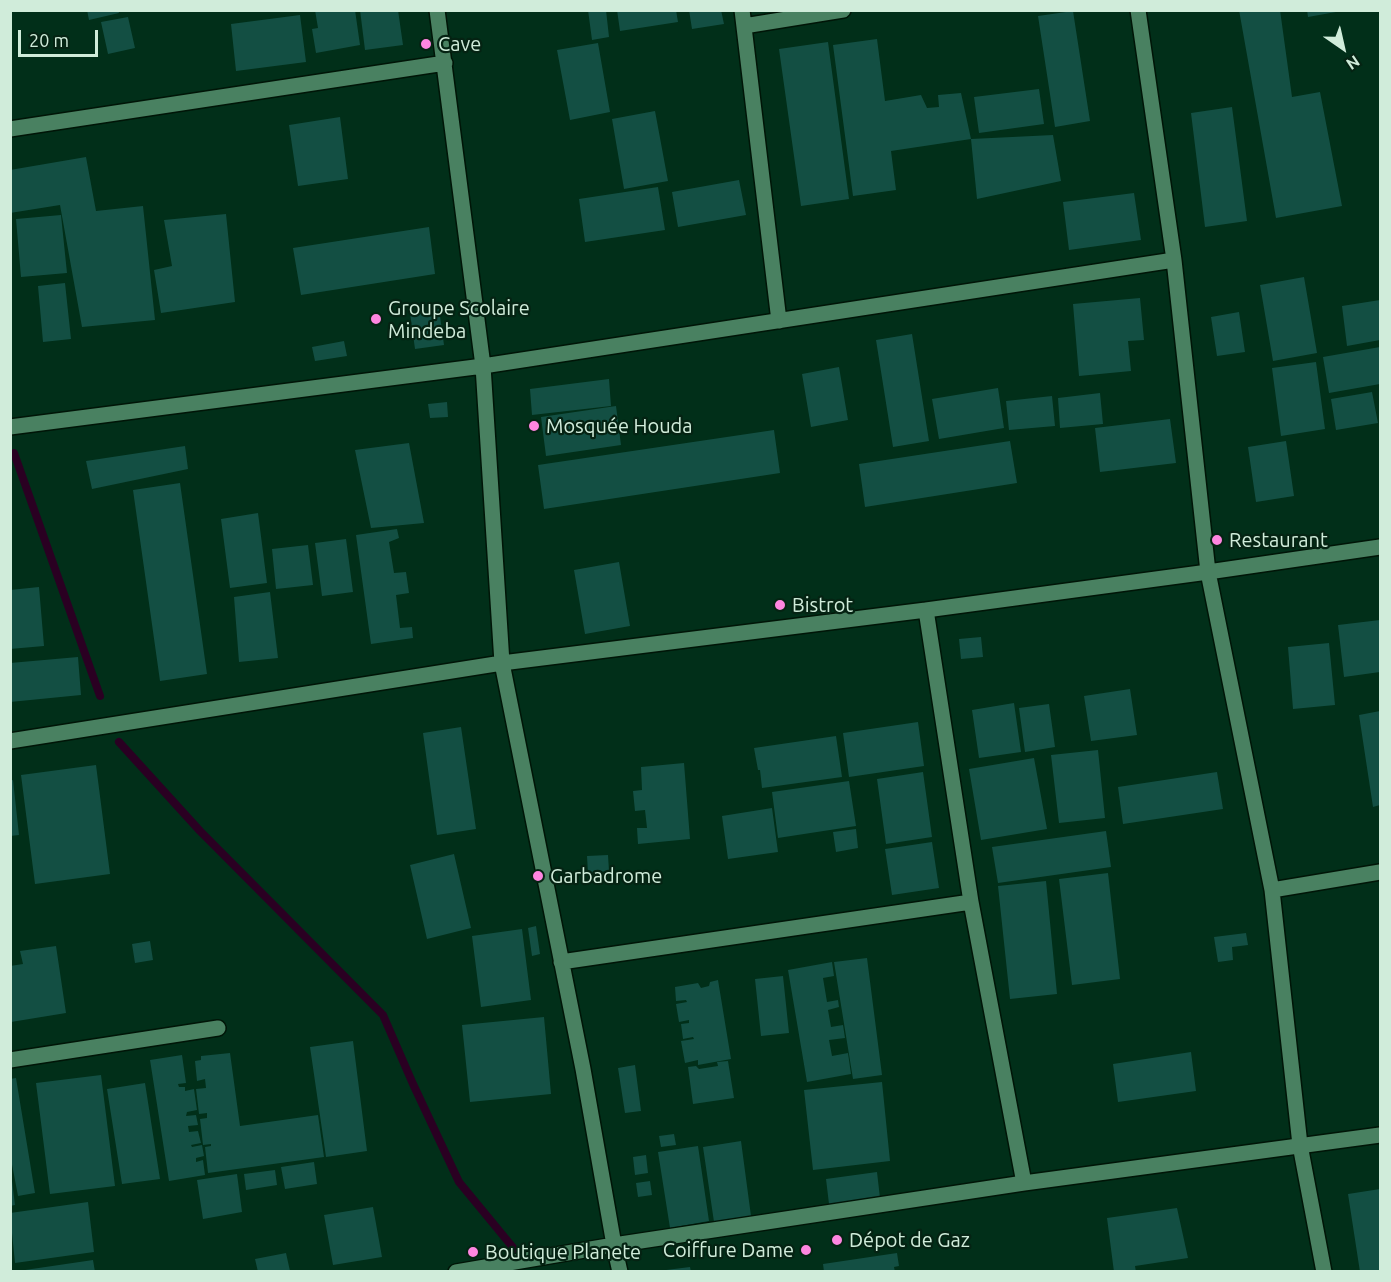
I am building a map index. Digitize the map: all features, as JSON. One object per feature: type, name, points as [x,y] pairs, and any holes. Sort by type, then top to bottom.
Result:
[{"type":"street","points":[[437,10],[483,366],[502,663],[584,1069],[620,1272]]},
{"type":"street","points":[[779,321],[743,18],[843,10]]},
{"type":"street","points":[[1138,10],[1174,260],[1208,572],[1272,890],[1300,1145],[1324,1272]]},
{"type":"street","points":[[10,129],[445,63]]},
{"type":"street","points":[[10,427],[483,366],[1174,260]]},
{"type":"street","points":[[10,741],[502,663],[926,610],[1380,547]]},
{"type":"street","points":[[926,610],[971,902],[1024,1183]]},
{"type":"street","points":[[1272,890],[1380,872]]},
{"type":"street","points":[[561,962],[971,902]]},
{"type":"street","points":[[10,1060],[218,1028]]},
{"type":"street","points":[[456,1272],[614,1245],[1024,1183],[1380,1135]]},
{"type":"building","points":[[87,10],[118,10],[119,13],[89,20]]},
{"type":"building","points":[[315,10],[355,10],[360,45],[316,53],[312,29],[318,28]]},
{"type":"building","points":[[360,10],[398,10],[403,45],[365,50]]},
{"type":"building","points":[[588,10],[606,10],[609,37],[592,40]]},
{"type":"building","points":[[617,10],[676,10],[678,22],[620,31]]},
{"type":"building","points":[[689,10],[721,10],[724,24],[692,29]]},
{"type":"building","points":[[1239,10],[1280,10],[1292,97],[1320,92],[1342,206],[1276,218]]},
{"type":"building","points":[[1307,10],[1336,10],[1336,12],[1308,17]]},
{"type":"building","points":[[1073,11],[1090,121],[1055,127],[1038,16]]},
{"type":"building","points":[[300,15],[306,62],[236,71],[231,24]]},
{"type":"building","points":[[128,17],[135,48],[108,54],[101,22]]},
{"type":"building","points":[[877,39],[885,101],[921,95],[927,108],[939,107],[938,95],[961,93],[971,139],[891,151],[896,190],[853,196],[833,45]]},
{"type":"building","points":[[828,42],[849,199],[801,206],[779,49]]},
{"type":"building","points":[[598,43],[610,112],[570,120],[557,50]]},
{"type":"building","points":[[1039,89],[1044,124],[979,133],[974,97]]},
{"type":"building","points":[[1232,107],[1247,221],[1205,227],[1191,113]]},
{"type":"building","points":[[655,111],[668,181],[624,189],[612,119]]},
{"type":"building","points":[[340,117],[348,179],[298,186],[289,125]]},
{"type":"building","points":[[1053,135],[1061,181],[977,199],[971,139]]},
{"type":"building","points":[[86,157],[96,211],[143,206],[155,320],[82,327],[60,205],[10,213],[10,170]]},
{"type":"building","points":[[739,180],[746,215],[678,227],[672,192]]},
{"type":"building","points":[[658,187],[665,230],[585,242],[579,199]]},
{"type":"building","points":[[1134,193],[1141,240],[1069,250],[1063,202]]},
{"type":"building","points":[[226,214],[235,302],[161,313],[154,270],[172,266],[164,220]]},
{"type":"building","points":[[61,215],[67,273],[21,277],[16,219]]},
{"type":"building","points":[[429,227],[435,274],[301,295],[293,248]]},
{"type":"building","points":[[1304,277],[1317,353],[1273,361],[1260,285]]},
{"type":"building","points":[[65,283],[71,339],[43,342],[38,286]]},
{"type":"building","points":[[1140,298],[1144,340],[1128,341],[1131,371],[1079,376],[1073,304]]},
{"type":"building","points":[[1380,300],[1380,340],[1347,346],[1342,306]]},
{"type":"building","points":[[439,309],[444,345],[415,349],[410,313]]},
{"type":"building","points":[[1239,312],[1245,352],[1217,356],[1211,317]]},
{"type":"building","points":[[912,334],[929,441],[893,447],[876,340]]},
{"type":"building","points":[[344,341],[347,356],[315,361],[312,347]]},
{"type":"building","points":[[1380,347],[1380,384],[1329,393],[1323,357]]},
{"type":"building","points":[[1316,362],[1325,429],[1281,436],[1272,368]]},
{"type":"building","points":[[839,367],[848,420],[811,427],[802,374]]},
{"type":"building","points":[[609,379],[611,406],[532,415],[530,389]]},
{"type":"building","points":[[998,388],[1004,428],[939,439],[932,399]]},
{"type":"building","points":[[1372,392],[1378,423],[1336,430],[1331,399]]},
{"type":"building","points":[[1100,393],[1103,424],[1060,428],[1058,398]]},
{"type":"building","points":[[1052,396],[1055,426],[1009,430],[1006,401]]},
{"type":"building","points":[[447,402],[448,417],[430,418],[428,404]]},
{"type":"building","points":[[616,406],[621,445],[546,456],[541,417]]},
{"type":"building","points":[[1170,419],[1176,463],[1100,472],[1095,428]]},
{"type":"building","points":[[774,430],[780,473],[544,509],[538,465]]},
{"type":"building","points":[[1010,441],[1017,483],[865,507],[859,464]]},
{"type":"building","points":[[1286,441],[1294,496],[1256,502],[1248,447]]},
{"type":"building","points":[[409,443],[424,523],[371,528],[355,450]]},
{"type":"building","points":[[185,446],[188,469],[92,489],[86,461]]},
{"type":"building","points":[[180,483],[207,674],[160,681],[133,490]]},
{"type":"building","points":[[258,513],[267,583],[230,588],[221,519]]},
{"type":"building","points":[[397,529],[399,538],[389,542],[394,573],[406,572],[409,593],[396,595],[400,628],[412,627],[413,638],[371,644],[356,535]]},
{"type":"building","points":[[346,539],[353,592],[322,596],[315,543]]},
{"type":"building","points":[[308,545],[313,585],[276,589],[272,549]]},
{"type":"building","points":[[619,562],[630,626],[585,634],[574,570]]},
{"type":"building","points":[[39,587],[44,646],[10,649],[10,590]]},
{"type":"building","points":[[270,592],[278,658],[239,662],[234,597]]},
{"type":"building","points":[[1380,620],[1380,672],[1344,677],[1338,625]]},
{"type":"building","points":[[981,637],[983,657],[961,659],[959,639]]},
{"type":"building","points":[[1329,643],[1335,705],[1293,709],[1288,647]]},
{"type":"building","points":[[78,657],[81,695],[10,702],[10,663]]},
{"type":"building","points":[[1130,689],[1137,735],[1091,741],[1084,696]]},
{"type":"building","points":[[1014,703],[1021,752],[979,758],[972,710]]},
{"type":"building","points":[[1049,704],[1055,747],[1025,752],[1019,708]]},
{"type":"building","points":[[1380,711],[1380,805],[1373,807],[1359,715]]},
{"type":"building","points":[[918,722],[924,766],[849,777],[843,733]]},
{"type":"building","points":[[461,727],[476,829],[437,835],[423,733]]},
{"type":"building","points":[[836,736],[842,777],[762,788],[754,748]]},
{"type":"building","points":[[1098,750],[1105,818],[1059,823],[1051,755]]},
{"type":"building","points":[[1034,758],[1047,829],[981,840],[969,769]]},
{"type":"building","points":[[684,763],[690,839],[638,844],[637,828],[647,828],[645,810],[635,811],[633,791],[642,790],[641,767]]},
{"type":"building","points":[[96,765],[110,874],[35,884],[21,775]]},
{"type":"building","points":[[923,772],[932,837],[886,844],[877,779]]},
{"type":"building","points":[[1217,772],[1223,809],[1123,824],[1118,787]]},
{"type":"building","points":[[13,780],[19,835],[10,836],[10,781]]},
{"type":"building","points":[[849,781],[856,826],[778,838],[772,792]]},
{"type":"building","points":[[772,808],[778,852],[728,859],[722,816]]},
{"type":"building","points":[[856,829],[858,848],[836,852],[833,832]]},
{"type":"building","points":[[1106,831],[1111,867],[998,883],[992,847]]},
{"type":"building","points":[[932,842],[939,888],[892,895],[885,849]]},
{"type":"building","points":[[454,854],[471,928],[427,939],[410,865]]},
{"type":"building","points":[[608,855],[609,871],[588,873],[587,856]]},
{"type":"building","points":[[1108,873],[1120,979],[1072,985],[1059,879]]},
{"type":"building","points":[[1046,881],[1057,994],[1010,999],[998,886]]},
{"type":"building","points":[[536,926],[540,954],[532,956],[528,928]]},
{"type":"building","points":[[522,929],[531,1000],[481,1007],[472,936]]},
{"type":"building","points":[[1246,933],[1248,945],[1232,947],[1233,960],[1218,962],[1214,937]]},
{"type":"building","points":[[150,941],[153,960],[135,963],[132,944]]},
{"type":"building","points":[[56,946],[66,1013],[11,1022],[10,966],[23,964],[20,951]]},
{"type":"building","points":[[867,958],[882,1075],[853,1079],[834,962]]},
{"type":"building","points":[[832,962],[834,976],[823,978],[827,1002],[838,1000],[839,1007],[828,1010],[831,1027],[843,1025],[845,1038],[829,1040],[832,1056],[848,1053],[851,1074],[807,1082],[788,970]]},
{"type":"building","points":[[783,976],[789,1033],[761,1036],[755,979]]},
{"type":"building","points":[[718,980],[731,1059],[698,1065],[698,1060],[685,1063],[681,1041],[694,1039],[693,1037],[683,1039],[681,1024],[689,1023],[689,1020],[679,1022],[676,1004],[687,1002],[686,1000],[676,1001],[675,987],[698,983],[701,988]]},
{"type":"building","points":[[544,1017],[551,1094],[470,1102],[462,1025]]},
{"type":"building","points":[[353,1041],[367,1151],[326,1157],[310,1047]]},
{"type":"building","points":[[1191,1052],[1196,1091],[1118,1102],[1113,1064]]},
{"type":"building","points":[[230,1053],[240,1126],[318,1115],[324,1157],[208,1173],[205,1147],[211,1144],[203,1145],[200,1119],[207,1118],[207,1113],[199,1114],[196,1089],[206,1088],[205,1079],[197,1081],[195,1061],[201,1060],[201,1056]]},
{"type":"building","points":[[182,1055],[186,1083],[178,1084],[179,1087],[185,1087],[185,1091],[194,1089],[197,1110],[187,1112],[186,1116],[196,1115],[198,1125],[188,1126],[189,1132],[198,1131],[201,1143],[191,1145],[192,1147],[202,1145],[204,1156],[196,1158],[196,1162],[203,1160],[205,1175],[169,1181],[150,1060]]},
{"type":"building","points":[[728,1061],[734,1098],[693,1104],[688,1067],[696,1066],[699,1069],[718,1066],[717,1062]]},
{"type":"building","points":[[635,1065],[641,1111],[625,1113],[618,1068]]},
{"type":"building","points":[[101,1075],[115,1186],[50,1194],[36,1083]]},
{"type":"building","points":[[16,1078],[35,1193],[18,1196],[10,1154],[10,1079]]},
{"type":"building","points":[[882,1082],[890,1161],[813,1170],[804,1090]]},
{"type":"building","points":[[145,1083],[160,1179],[122,1184],[107,1089]]},
{"type":"building","points":[[674,1134],[676,1145],[661,1147],[659,1136]]},
{"type":"building","points":[[741,1141],[751,1216],[714,1222],[703,1147]]},
{"type":"building","points":[[698,1146],[709,1221],[670,1228],[658,1152]]},
{"type":"building","points":[[646,1155],[648,1173],[635,1175],[633,1157]]},
{"type":"building","points":[[314,1162],[317,1184],[285,1189],[281,1167]]},
{"type":"building","points":[[275,1170],[277,1185],[246,1190],[244,1174]]},
{"type":"building","points":[[877,1172],[880,1198],[829,1204],[826,1179]]},
{"type":"building","points":[[237,1174],[242,1212],[203,1219],[197,1180]]},
{"type":"building","points":[[12,1181],[15,1205],[10,1206],[10,1182]]},
{"type":"building","points":[[650,1181],[652,1195],[638,1197],[636,1183]]},
{"type":"building","points":[[1380,1189],[1380,1272],[1360,1272],[1348,1194]]},
{"type":"building","points":[[88,1202],[94,1252],[15,1263],[10,1213]]},
{"type":"building","points":[[373,1207],[382,1257],[333,1265],[324,1215]]},
{"type":"building","points":[[1177,1208],[1188,1258],[1135,1266],[1136,1272],[1114,1272],[1107,1218]]},
{"type":"building","points":[[286,1253],[290,1271],[258,1272],[255,1259]]},
{"type":"building","points":[[897,1253],[899,1266],[894,1267],[895,1272],[824,1272],[823,1264]]},
{"type":"building","points":[[93,1260],[95,1272],[26,1272],[25,1270]]},
{"type":"building","points":[[690,1267],[691,1272],[666,1272],[666,1270]]},
{"type":"waterway","points":[[14,453],[100,696]]},
{"type":"waterway","points":[[119,742],[200,831],[383,1015],[459,1182],[515,1250]]},
{"type":"place","name":"Cave","points":[[426,44]]},
{"type":"place","name":"Groupe Scolaire Mindeba","points":[[376,319]]},
{"type":"place","name":"Mosquée Houda","points":[[534,426]]},
{"type":"place","name":"Restaurant","points":[[1217,540]]},
{"type":"place","name":"Bistrot","points":[[780,605]]},
{"type":"place","name":"Garbadrome","points":[[538,876]]},
{"type":"place","name":"Dépot de Gaz","points":[[837,1240]]},
{"type":"place","name":"Coiffure Dame","points":[[806,1250]]},
{"type":"place","name":"Boutique Planete","points":[[473,1252]]}]
